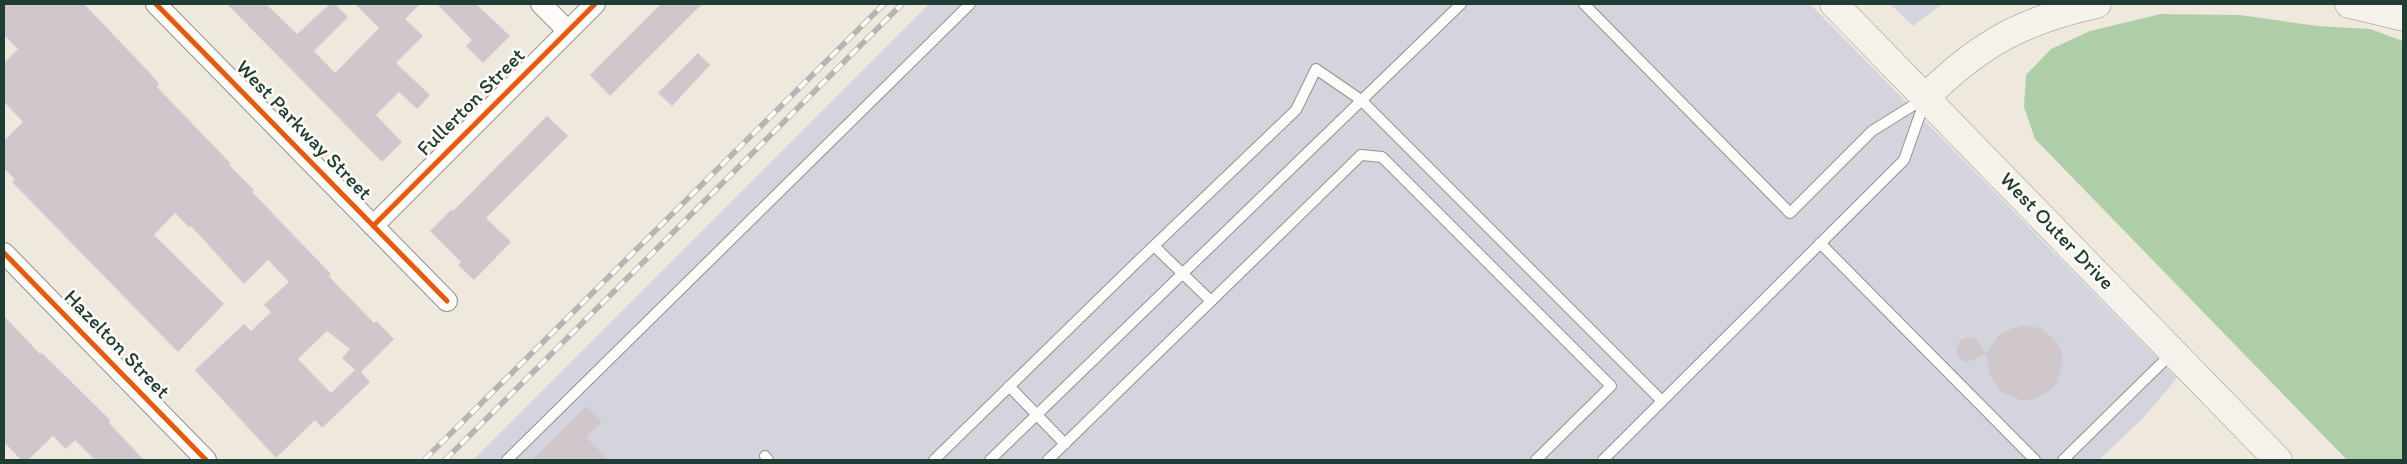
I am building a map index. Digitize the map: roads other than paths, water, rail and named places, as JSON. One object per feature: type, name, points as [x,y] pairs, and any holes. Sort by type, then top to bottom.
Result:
[{"type":"main road","name":"West Outer Drive","points":[[1834,4],[2278,460]]},
{"type":"main road","points":[[1925,98],[1974,54],[2003,36],[2045,15],[2098,4]]},
{"type":"main road","points":[[2349,4],[2403,17]]},
{"type":"street","name":"West Parkway Street","points":[[156,4],[447,301]]},
{"type":"street","points":[[541,4],[568,31]]},
{"type":"street","name":"Fullerton Street","points":[[373,226],[595,4]]},
{"type":"street","name":"Hazelton Street","points":[[4,253],[206,460]]},
{"type":"lane","points":[[507,460],[970,4]]},
{"type":"lane","points":[[990,460],[1461,4]]},
{"type":"lane","points":[[1584,4],[1790,213],[1872,131],[1925,98]]},
{"type":"lane","points":[[934,460],[1296,110],[1316,69],[1362,100],[1662,401]]},
{"type":"lane","points":[[1603,460],[1904,160],[1925,98]]},
{"type":"lane","points":[[1048,460],[1360,155],[1382,157],[1611,386],[1536,460]]},
{"type":"lane","points":[[1820,243],[2035,460]]},
{"type":"lane","points":[[1154,246],[1211,301]]},
{"type":"lane","points":[[2062,460],[2173,352]]},
{"type":"lane","points":[[1009,386],[1065,444]]},
{"type":"railway","points":[[424,460],[884,4]]},
{"type":"railway","points":[[445,460],[902,4]]}]
